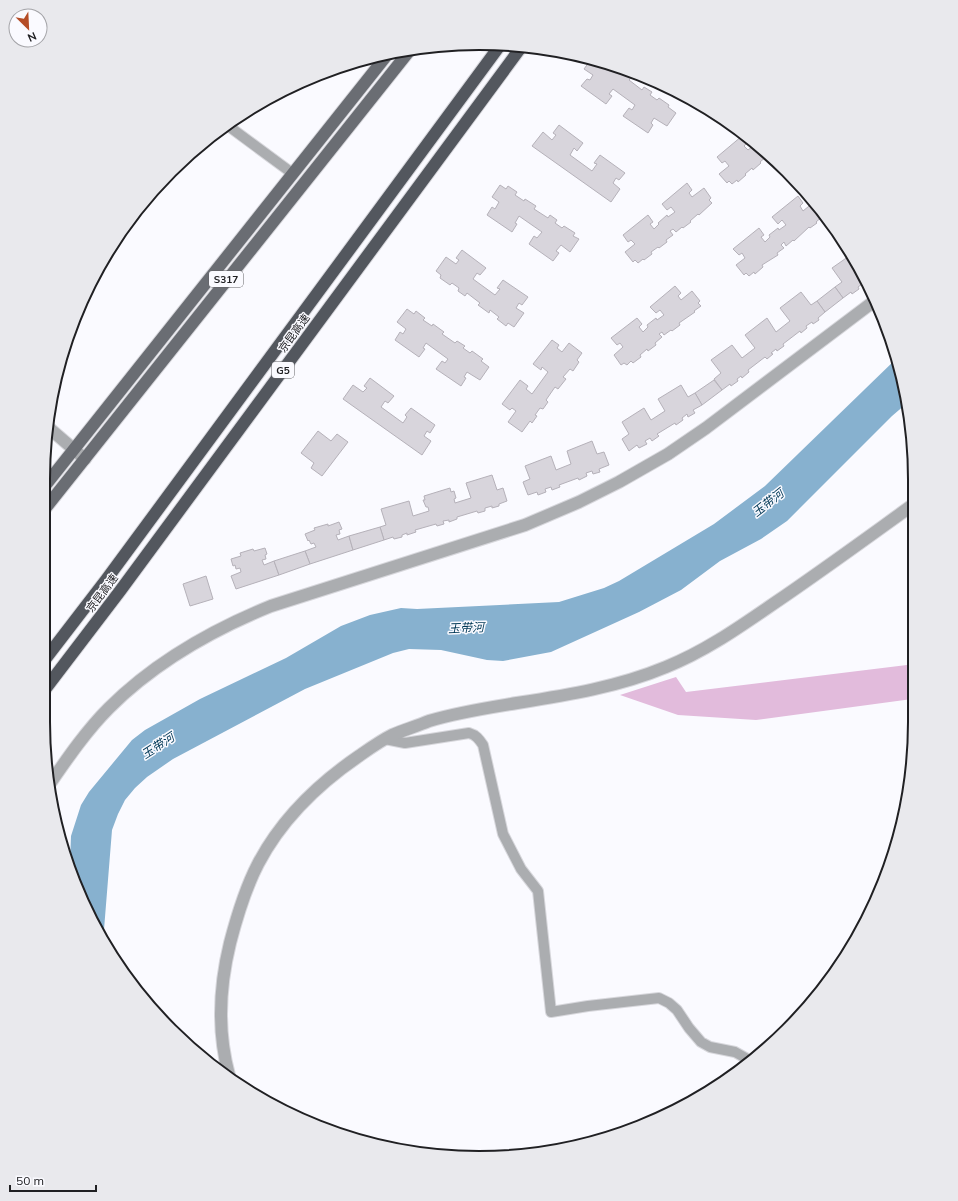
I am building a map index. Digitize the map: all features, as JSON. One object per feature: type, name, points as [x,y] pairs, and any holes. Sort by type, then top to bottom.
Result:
[{"type":"highway","name":"京昆高速","points":[[50,653],[106,580],[496,51]]},
{"type":"highway","name":"京昆高速","points":[[50,683],[120,591],[517,52]]},
{"type":"main road","name":"S317","points":[[50,503],[405,57]]},
{"type":"main road","name":"S317","points":[[50,479],[382,61]]},
{"type":"street","points":[[231,129],[292,173]]},
{"type":"street","points":[[54,778],[71,753],[109,708],[129,689],[166,660],[184,649],[250,614],[302,595],[525,525],[592,496],[642,469],[706,428],[871,305]]},
{"type":"street","points":[[53,432],[85,459]]},
{"type":"street","points":[[228,1069],[222,1039],[220,1014],[221,994],[226,958],[242,903],[252,875],[280,829],[302,803],[331,776],[385,739],[428,722],[464,711],[591,691],[641,677],[693,655],[740,626],[908,508]]},
{"type":"street","points":[[385,739],[405,743],[469,733],[476,735],[483,745],[503,834],[521,869],[538,891],[552,1012],[588,1006],[659,998],[669,1003],[677,1010],[688,1028],[701,1042],[710,1047],[735,1052],[745,1058]]},
{"type":"shaded area","points":[[908,665],[908,700],[756,720],[678,715],[620,695],[676,677],[686,692]]},
{"type":"water","name":"玉带河","points":[[892,363],[902,408],[787,521],[761,539],[720,561],[681,590],[639,612],[551,652],[503,661],[487,660],[441,650],[409,649],[393,653],[305,689],[173,759],[147,777],[125,800],[112,830],[104,930],[94,912],[73,860],[70,851],[71,836],[81,805],[89,792],[132,740],[145,730],[200,699],[286,658],[341,626],[370,615],[401,608],[417,609],[559,602],[604,588],[619,581],[714,524],[765,486]]},
{"type":"building","points":[[587,64],[631,78],[629,80],[642,90],[644,87],[652,92],[650,95],[657,100],[659,98],[669,105],[668,107],[676,113],[667,126],[654,118],[651,123],[653,125],[648,133],[623,116],[629,108],[632,110],[635,105],[613,89],[609,94],[612,96],[606,104],[581,86],[587,79],[590,80],[593,75],[584,69]]},
{"type":"building","points":[[559,125],[583,143],[577,151],[574,148],[570,155],[592,171],[597,164],[594,163],[600,155],[625,173],[619,180],[616,178],[613,183],[620,189],[611,202],[532,146],[543,132],[552,140],[556,135],[553,133]]},
{"type":"building","points":[[739,138],[746,144],[744,146],[748,150],[751,148],[764,158],[760,162],[761,163],[753,170],[752,168],[738,182],[737,180],[732,184],[729,181],[727,183],[719,174],[729,166],[725,161],[722,163],[717,157]]},
{"type":"building","points":[[687,183],[692,190],[689,193],[692,197],[704,188],[711,198],[709,200],[712,203],[683,228],[682,227],[676,232],[673,229],[670,231],[673,235],[666,240],[667,242],[651,252],[652,254],[644,260],[643,259],[638,263],[635,260],[633,262],[625,252],[635,244],[631,240],[628,242],[623,235],[648,215],[653,222],[650,224],[654,229],[667,215],[668,217],[675,212],[671,207],[667,210],[662,204]]},
{"type":"building","points":[[500,185],[506,189],[508,186],[517,192],[515,195],[536,206],[534,209],[548,218],[550,215],[557,220],[555,223],[562,228],[564,226],[575,233],[573,236],[579,239],[570,252],[561,245],[556,251],[559,253],[553,261],[529,244],[534,236],[537,238],[542,232],[519,216],[515,223],[517,224],[512,232],[487,215],[492,207],[495,209],[499,202],[492,197]]},
{"type":"building","points":[[798,196],[803,203],[800,206],[803,211],[809,206],[820,219],[816,222],[817,223],[810,228],[809,227],[794,241],[793,240],[786,246],[784,242],[781,245],[784,248],[777,253],[778,255],[762,265],[763,267],[755,274],[754,272],[749,276],[746,273],[744,275],[736,265],[745,258],[742,253],[739,255],[733,249],[759,228],[764,235],[761,237],[765,242],[770,237],[769,235],[778,228],[779,230],[786,225],[782,220],[778,224],[772,217]]},
{"type":"building","points":[[462,250],[486,268],[480,275],[477,273],[473,279],[495,295],[500,289],[497,288],[503,280],[528,297],[522,305],[519,303],[516,308],[524,313],[514,327],[508,323],[506,326],[497,319],[499,317],[490,310],[489,313],[478,305],[480,303],[467,293],[465,296],[458,291],[459,288],[452,283],[450,285],[440,278],[441,275],[436,271],[446,257],[456,264],[459,260],[456,258]]},
{"type":"building","points":[[847,258],[862,284],[858,287],[859,289],[852,294],[851,292],[843,298],[835,287],[842,282],[832,268]]},
{"type":"building","points":[[675,286],[681,293],[678,296],[681,300],[692,291],[700,301],[698,303],[701,306],[679,323],[680,325],[672,331],[671,330],[664,335],[662,332],[659,334],[662,337],[655,343],[656,345],[648,351],[647,349],[640,355],[641,357],[633,363],[631,361],[627,365],[624,363],[621,365],[614,355],[623,347],[620,343],[617,345],[611,338],[637,318],[642,324],[639,327],[643,332],[648,327],[647,325],[656,318],[657,320],[664,315],[660,310],[656,313],[650,307]]},
{"type":"building","points":[[835,287],[843,298],[825,312],[817,301]]},
{"type":"building","points":[[801,292],[811,305],[817,301],[825,312],[818,318],[819,320],[806,326],[807,328],[801,333],[800,331],[783,344],[784,346],[777,351],[776,349],[767,359],[765,357],[748,370],[749,372],[742,378],[741,376],[737,379],[738,381],[731,386],[730,384],[722,390],[714,379],[721,373],[711,360],[732,345],[742,358],[755,348],[745,335],[767,318],[776,332],[790,321],[780,308]]},
{"type":"building","points":[[407,309],[414,314],[416,311],[425,318],[423,320],[432,326],[433,324],[444,332],[442,334],[455,343],[457,341],[465,346],[463,348],[470,353],[472,351],[483,359],[481,361],[489,367],[480,380],[467,372],[464,377],[466,378],[461,386],[436,369],[442,361],[445,363],[448,359],[426,343],[423,348],[425,349],[419,357],[395,340],[400,332],[403,334],[406,329],[397,322]]},
{"type":"building","points":[[552,340],[559,345],[557,348],[562,352],[569,343],[582,353],[577,360],[579,362],[573,371],[570,369],[563,377],[566,379],[558,389],[555,387],[546,400],[548,402],[543,409],[540,408],[532,423],[530,421],[522,432],[508,422],[516,411],[512,408],[510,410],[502,404],[520,380],[528,386],[526,389],[532,394],[548,372],[542,367],[541,370],[533,364]]},
{"type":"building","points":[[370,378],[394,396],[388,403],[385,401],[381,407],[403,423],[407,417],[405,415],[411,408],[435,425],[430,433],[427,431],[424,436],[431,441],[422,455],[343,399],[353,385],[363,392],[367,388],[364,386]]},
{"type":"building","points":[[714,380],[722,390],[702,405],[695,393]]},
{"type":"building","points":[[681,385],[688,397],[695,393],[702,405],[693,410],[695,413],[688,417],[687,414],[682,418],[683,420],[676,425],[675,423],[657,434],[659,436],[652,441],[650,438],[645,441],[647,444],[639,448],[637,445],[629,451],[622,439],[629,434],[622,422],[644,408],[651,420],[665,411],[658,399]]},
{"type":"building","points":[[318,431],[331,441],[337,434],[348,442],[322,476],[311,468],[314,463],[301,453]]},
{"type":"building","points":[[592,441],[597,454],[604,452],[609,465],[599,469],[600,472],[593,474],[592,471],[586,473],[587,476],[579,480],[578,478],[559,485],[560,487],[552,490],[551,487],[545,489],[546,492],[538,495],[537,492],[528,495],[523,482],[530,479],[525,466],[551,456],[556,470],[571,464],[567,451]]},
{"type":"building","points":[[492,475],[497,490],[503,488],[507,501],[499,504],[499,506],[485,508],[485,511],[478,513],[477,511],[457,517],[457,519],[449,522],[449,520],[443,521],[444,524],[437,526],[436,524],[415,530],[416,532],[407,535],[407,533],[402,535],[402,537],[394,539],[393,537],[384,540],[380,527],[386,525],[381,509],[409,501],[413,516],[429,511],[423,500],[425,500],[424,496],[450,488],[451,492],[454,491],[456,498],[454,499],[455,503],[471,498],[466,483]]},
{"type":"building","points":[[339,522],[342,529],[339,530],[340,534],[336,535],[338,540],[349,536],[353,550],[310,564],[305,551],[316,547],[314,543],[311,544],[309,540],[308,541],[305,534],[315,530],[314,528],[328,524],[328,526]]},
{"type":"building","points":[[380,527],[384,540],[353,550],[349,536]]},
{"type":"building","points":[[265,548],[267,554],[265,555],[266,559],[262,560],[264,565],[274,561],[279,575],[236,589],[231,576],[241,572],[240,568],[236,569],[235,565],[233,566],[231,559],[241,556],[240,553],[253,549],[254,551]]},
{"type":"building","points":[[305,551],[310,564],[279,575],[274,561]]},
{"type":"building","points":[[206,576],[213,599],[190,606],[183,584]]}]
